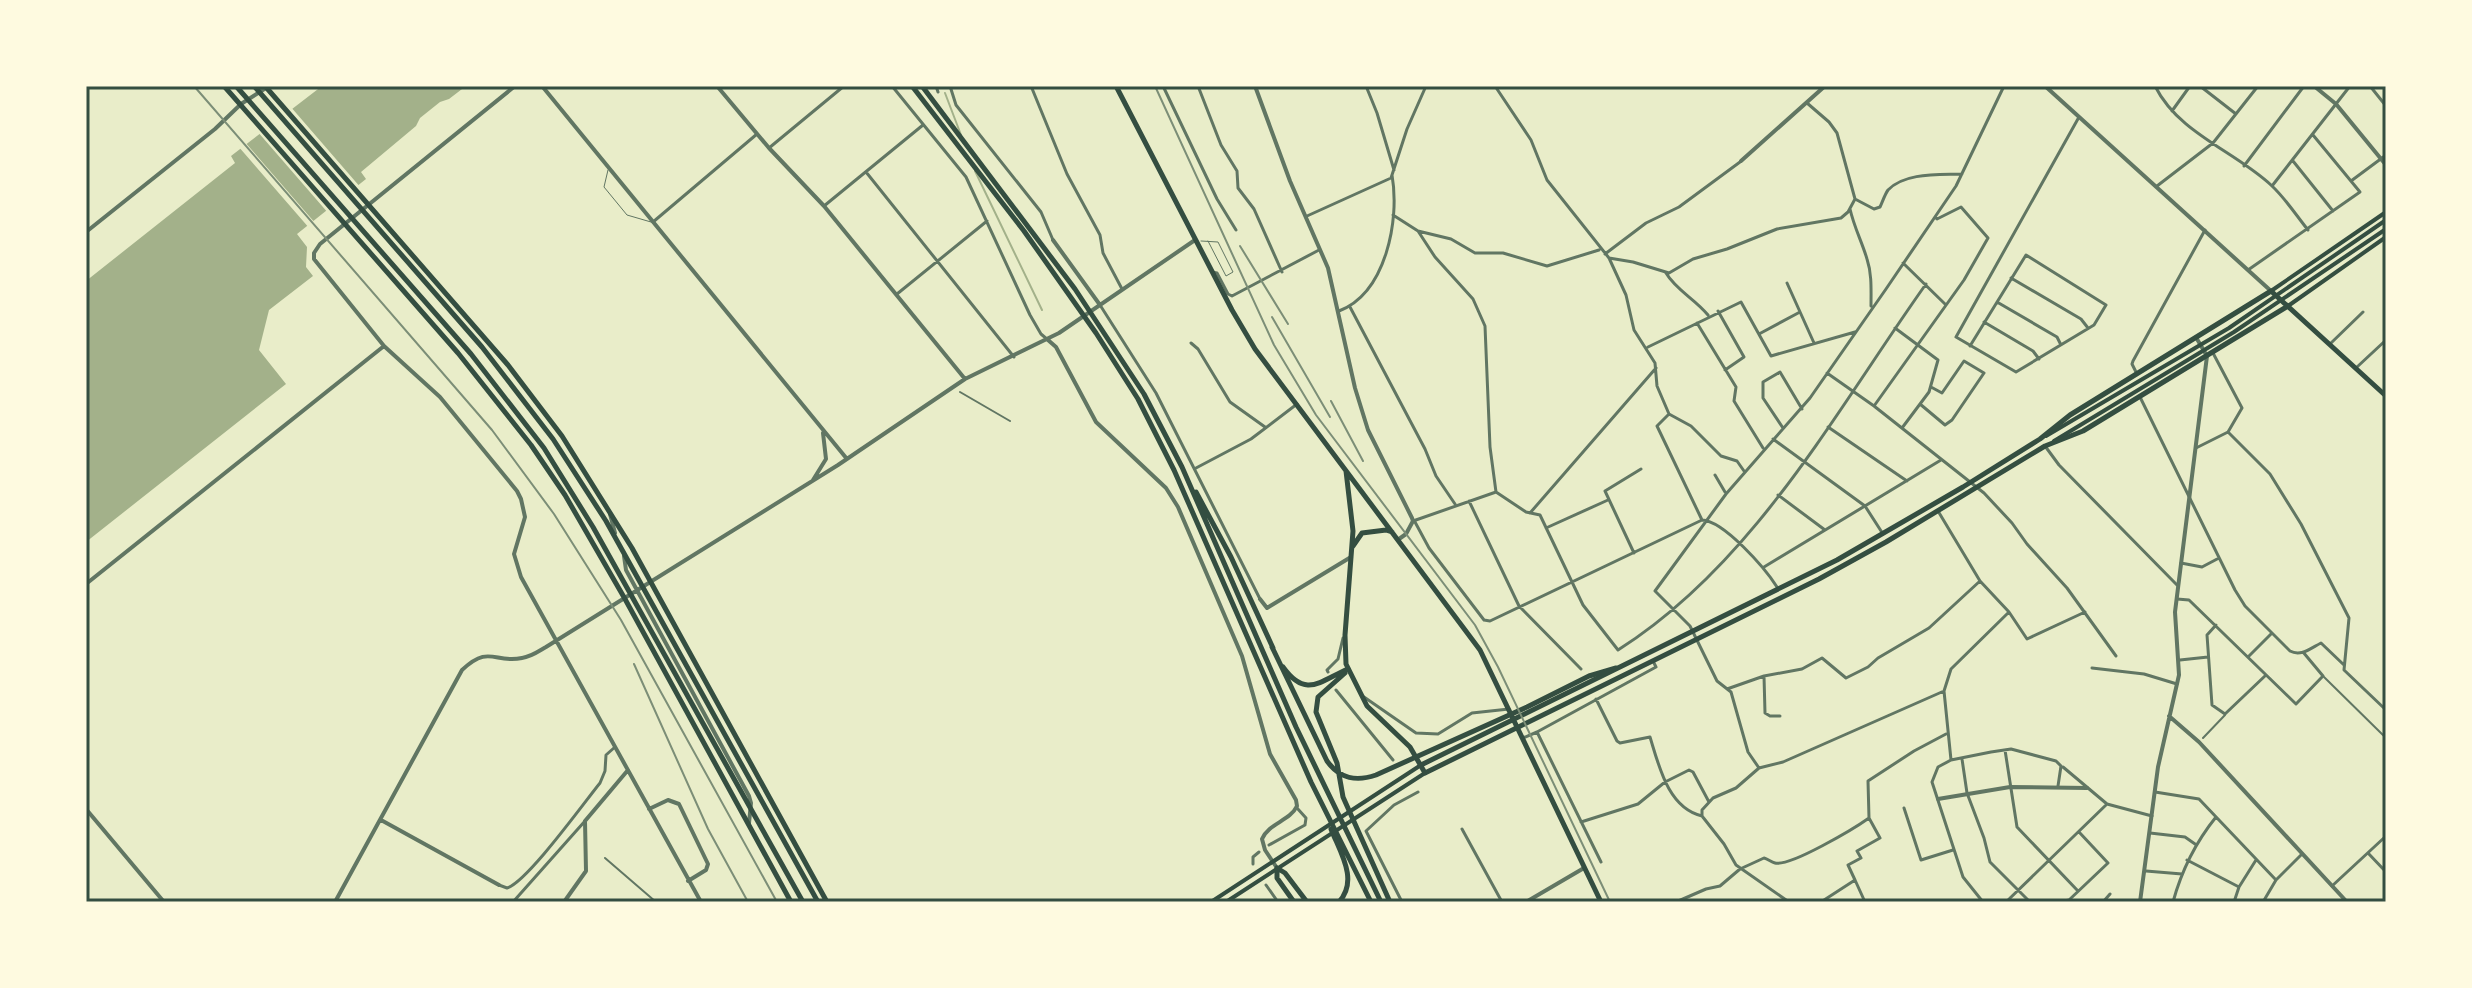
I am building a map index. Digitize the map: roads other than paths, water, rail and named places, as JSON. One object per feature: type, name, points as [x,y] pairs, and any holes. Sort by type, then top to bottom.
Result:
[{"type":"highway","points":[[224,86],[458,353],[531,445],[565,495],[625,599],[791,902]]},
{"type":"highway","points":[[236,86],[471,354],[544,448],[593,527],[803,902]]},
{"type":"highway","points":[[254,86],[482,347],[553,439],[606,521],[818,902]]},
{"type":"highway","points":[[267,86],[508,365],[562,436],[609,509],[827,902]]},
{"type":"highway","points":[[912,86],[1024,231],[1138,399],[1174,470],[1347,868],[1348,889],[1339,902]]},
{"type":"highway","points":[[922,86],[1020,212],[1103,328],[1144,394],[1220,535],[1314,737],[1327,761],[1337,774],[1345,778],[1361,779],[1531,712],[1653,659],[1819,579],[2045,446],[2072,436],[2140,397],[2288,306]]},
{"type":"highway","points":[[1116,86],[1255,349],[1468,630],[1601,902]]},
{"type":"highway","points":[[1346,471],[1353,523],[1345,635],[1348,669],[1367,706],[1410,747],[1425,773],[1589,676],[1616,668],[1779,590],[1883,534],[2040,439],[2070,415],[2271,291],[2386,396]]},
{"type":"highway","points":[[1182,467],[1296,727],[1381,902]]},
{"type":"highway","points":[[1353,547],[1362,533],[1386,530],[1394,533]]},
{"type":"highway","points":[[1272,647],[1286,672],[1301,685],[1313,686],[1348,669]]},
{"type":"highway","points":[[1348,669],[1318,697],[1316,712],[1337,763],[1343,797],[1390,902]]},
{"type":"highway","points":[[1421,765],[1505,728]]},
{"type":"highway","points":[[1311,782],[1371,902]]},
{"type":"highway","points":[[1277,868],[1277,878],[1294,902]]},
{"type":"highway","points":[[1277,868],[1285,873],[1307,902]]},
{"type":"main road","points":[[2271,291],[2386,212]]},
{"type":"main road","points":[[2040,439],[2229,328],[2386,220]]},
{"type":"main road","points":[[2045,446],[2234,332],[2386,229]]},
{"type":"main road","points":[[2288,306],[2386,237]]},
{"type":"main road","points":[[1211,902],[1421,765]]},
{"type":"main road","points":[[1226,902],[1425,773]]},
{"type":"street","points":[[86,232],[267,86]]},
{"type":"street","points":[[515,86],[320,244],[314,253],[316,265],[384,346],[440,397],[521,499],[525,523],[514,554],[515,562],[701,902]]},
{"type":"street","points":[[542,86],[847,459]]},
{"type":"street","points":[[717,86],[769,148],[824,206],[965,379]]},
{"type":"street","points":[[769,148],[844,86]]},
{"type":"street","points":[[892,86],[966,177],[1030,315],[1041,334],[1056,347],[1096,422],[1166,488],[1178,507],[1242,656],[1270,754],[1293,793],[1297,808],[1305,816],[1305,825],[1269,845]]},
{"type":"street","points":[[936,86],[938,92]]},
{"type":"street","points":[[950,86],[956,105],[1041,212],[1053,240],[1135,356],[1267,608],[1351,557]]},
{"type":"street","points":[[1031,86],[1067,174],[1100,235],[1103,253],[1122,289]]},
{"type":"street","points":[[1163,86],[1217,199],[1236,230]]},
{"type":"street","points":[[1198,86],[1221,145],[1237,171],[1238,188],[1254,209],[1282,272]]},
{"type":"street","points":[[1255,86],[1284,166],[1321,249],[1368,430],[1429,548],[1484,620],[1490,621],[1702,520],[1740,544],[1764,567],[1779,590]]},
{"type":"street","points":[[1339,311],[1350,307],[1362,296],[1380,268],[1393,215],[1393,173],[1382,126],[1366,86]]},
{"type":"street","points":[[1307,216],[1388,180],[1426,86]]},
{"type":"street","points":[[1495,86],[1531,140],[1547,180],[1607,256],[1626,295],[1634,330],[1647,347],[1656,368],[1657,386],[1669,414],[1696,431],[1721,456],[1737,461],[1744,471]]},
{"type":"street","points":[[1607,256],[1646,223],[1679,207],[1741,161],[1825,86]]},
{"type":"street","points":[[1759,768],[1750,760],[1735,699],[1717,681],[1693,631],[1655,591],[1744,471],[1802,409],[1935,217],[1962,174],[2004,86]]},
{"type":"street","points":[[2045,86],[2271,291]]},
{"type":"street","points":[[2155,86],[2172,111],[2272,186],[2308,230]]},
{"type":"street","points":[[2172,111],[2190,86]]},
{"type":"street","points":[[2200,86],[2236,114]]},
{"type":"street","points":[[2157,186],[2213,143],[2257,88],[2251,86]]},
{"type":"street","points":[[2244,166],[2304,86]]},
{"type":"street","points":[[2314,86],[2336,104],[2384,157],[2386,165]]},
{"type":"street","points":[[2272,186],[2350,86]]},
{"type":"street","points":[[2370,86],[2386,106]]},
{"type":"street","points":[[1666,273],[1693,259],[1777,229],[1841,218],[1850,209],[1855,199],[1837,133],[1807,103]]},
{"type":"street","points":[[913,113],[920,107]]},
{"type":"street","points":[[1970,346],[2026,255],[2106,305],[2094,325],[2016,372],[1970,346],[1956,337],[2079,116]]},
{"type":"street","points":[[824,206],[923,125]]},
{"type":"street","points":[[653,222],[757,134]]},
{"type":"street","points":[[2248,270],[2360,192],[2313,135]]},
{"type":"street","points":[[2351,181],[2384,157]]},
{"type":"street","points":[[2293,161],[2333,211]]},
{"type":"street","points":[[866,172],[1014,357]]},
{"type":"street","points":[[1855,199],[1874,209],[1880,207],[1889,190],[1906,180],[1917,176],[1962,174]]},
{"type":"street","points":[[1874,406],[1964,280],[1988,238],[1961,207],[1937,219],[1935,217]]},
{"type":"street","points":[[1850,209],[1871,277],[1871,309]]},
{"type":"street","points":[[1393,215],[1418,231],[1451,239],[1475,253],[1503,253],[1547,266],[1601,249]]},
{"type":"street","points":[[1231,221],[1237,218]]},
{"type":"street","points":[[897,295],[987,221]]},
{"type":"street","points":[[2138,375],[2133,361],[2205,230]]},
{"type":"street","points":[[1418,231],[1435,257],[1473,299],[1485,326],[1490,447],[1496,492],[1529,513],[1540,515],[1583,605],[1618,650],[1650,630],[1740,544],[1803,461],[1926,284]]},
{"type":"street","points":[[335,902],[462,670],[480,656],[525,658],[558,640],[813,481],[965,379],[1048,340],[1195,240]]},
{"type":"street","points":[[1212,272],[1217,273],[1232,296],[1321,249]]},
{"type":"street","points":[[1607,256],[1666,273],[1672,283],[1698,303],[1709,317]]},
{"type":"street","points":[[1903,263],[1945,304]]},
{"type":"street","points":[[2011,278],[2081,319],[2088,329]]},
{"type":"street","points":[[1787,283],[1814,343]]},
{"type":"street","points":[[1647,347],[1741,302],[1771,356],[1855,332]]},
{"type":"street","points":[[1997,302],[2057,337],[2061,344]]},
{"type":"street","points":[[1350,307],[1425,449],[1436,476],[1456,505]]},
{"type":"street","points":[[1718,311],[1744,357],[1725,370]]},
{"type":"street","points":[[1759,334],[1800,312]]},
{"type":"street","points":[[2330,344],[2363,312]]},
{"type":"street","points":[[1984,322],[2033,351],[2039,359]]},
{"type":"street","points":[[1697,323],[1736,387],[1734,401],[1763,449]]},
{"type":"street","points":[[1895,328],[1938,360],[1931,387],[1902,428]]},
{"type":"street","points":[[2196,448],[2228,432],[2242,408],[2210,354],[2197,339]]},
{"type":"street","points":[[2356,368],[2386,340]]},
{"type":"street","points":[[1191,343],[1198,349],[1230,402],[1265,427]]},
{"type":"street","points":[[86,584],[384,346]]},
{"type":"street","points":[[2140,902],[2155,792],[2177,684],[2180,660],[2175,627],[2177,599],[2210,354]]},
{"type":"street","points":[[1920,404],[1945,425],[1952,420],[1984,373],[1964,361],[1942,393],[1931,387]]},
{"type":"street","points":[[1529,513],[1656,368]]},
{"type":"street","points":[[1783,428],[1763,398],[1763,382],[1780,372],[1802,409]]},
{"type":"street","points":[[1827,373],[1977,487],[2012,523],[2086,612],[2116,656]]},
{"type":"street","points":[[960,392],[1010,421]]},
{"type":"street","points":[[2140,397],[2245,606],[2295,654],[2321,643],[2344,665]]},
{"type":"street","points":[[1196,468],[1251,439],[1297,404]]},
{"type":"street","points":[[1669,414],[1657,426],[1702,520]]},
{"type":"street","points":[[1827,426],[1907,481]]},
{"type":"street","points":[[813,481],[827,456],[823,430]]},
{"type":"street","points":[[2228,432],[2270,474],[2301,524],[2349,618],[2346,672],[2386,710]]},
{"type":"street","points":[[1773,439],[1865,506],[1883,534]]},
{"type":"street","points":[[2045,446],[2059,465],[2179,587]]},
{"type":"street","points":[[1764,567],[1941,460]]},
{"type":"street","points":[[1634,553],[1605,491],[1641,469]]},
{"type":"street","points":[[1715,475],[1726,494]]},
{"type":"street","points":[[1399,539],[1414,522],[1496,492]]},
{"type":"street","points":[[1778,495],[1825,530]]},
{"type":"street","points":[[1546,528],[1610,499]]},
{"type":"street","points":[[1469,501],[1519,606],[1581,669]]},
{"type":"street","points":[[609,509],[614,531],[623,549],[626,570],[749,796],[751,810],[748,825]]},
{"type":"street","points":[[1938,511],[1980,581],[2009,612],[2027,639],[2086,612]]},
{"type":"street","points":[[2181,563],[2202,567],[2219,558]]},
{"type":"street","points":[[1727,689],[1764,676],[1802,669],[1822,658],[1846,678],[1929,628],[1980,581]]},
{"type":"street","points":[[2177,599],[2189,600],[2296,704],[2323,676]]},
{"type":"street","points":[[1951,760],[1944,691],[1955,662],[2009,612]]},
{"type":"street","points":[[2216,625],[2207,635],[2212,705],[2225,714]]},
{"type":"street","points":[[2248,657],[2272,633]]},
{"type":"street","points":[[1328,672],[1338,659],[1340,642],[1345,635]]},
{"type":"street","points":[[2303,652],[2386,738]]},
{"type":"street","points":[[2180,660],[2208,657]]},
{"type":"street","points":[[1523,738],[1656,667],[1653,659]]},
{"type":"street","points":[[2092,668],[2144,674],[2177,684]]},
{"type":"street","points":[[2203,738],[2266,675]]},
{"type":"street","points":[[1764,676],[1765,713],[1780,716]]},
{"type":"street","points":[[1336,690],[1391,758],[1394,752]]},
{"type":"street","points":[[1789,902],[1740,869],[1702,816],[1702,810],[1709,802],[1736,788],[1759,768],[1783,762],[1944,691]]},
{"type":"street","points":[[1361,695],[1414,735],[1438,734],[1472,713],[1509,709]]},
{"type":"street","points":[[1596,699],[1617,741],[1650,737],[1672,794],[1697,816],[1702,816]]},
{"type":"street","points":[[2169,716],[2199,742],[2347,902]]},
{"type":"street","points":[[1537,732],[1601,862]]},
{"type":"street","points":[[1865,902],[1848,865],[1861,858],[1857,851],[1880,838],[1869,818],[1867,783],[1946,734]]},
{"type":"street","points":[[381,820],[507,888],[516,885],[600,783],[606,769],[606,755],[615,747]]},
{"type":"street","points":[[1983,902],[1963,877],[1932,782],[1938,767],[1951,760],[2005,750],[2032,754],[2061,766],[2107,804],[2152,816]]},
{"type":"street","points":[[2005,750],[2017,827],[2078,891]]},
{"type":"street","points":[[1962,759],[1967,793],[1990,862],[2030,902]]},
{"type":"street","points":[[2058,786],[2061,766]]},
{"type":"street","points":[[513,902],[628,770]]},
{"type":"street","points":[[1581,822],[1638,804],[1665,782],[1689,770],[1709,802]]},
{"type":"street","points":[[1938,799],[2010,787],[2087,788]]},
{"type":"street","points":[[1402,902],[1366,831],[1394,805],[1418,792]]},
{"type":"street","points":[[2155,792],[2199,799],[2276,880]]},
{"type":"street","points":[[649,809],[668,800],[679,804],[708,864],[706,870],[688,881]]},
{"type":"street","points":[[2006,902],[2107,804]]},
{"type":"street","points":[[1277,868],[1262,842],[1264,834],[1297,808]]},
{"type":"street","points":[[1904,808],[1921,860],[1954,850]]},
{"type":"street","points":[[86,809],[164,902]]},
{"type":"street","points":[[2173,902],[2195,844],[2216,817]]},
{"type":"street","points":[[1676,902],[1720,886],[1740,869],[1764,858],[1775,863],[1789,861],[1813,851],[1869,818]]},
{"type":"street","points":[[564,902],[586,871],[585,821]]},
{"type":"street","points":[[1462,829],[1502,902]]},
{"type":"street","points":[[2059,902],[2069,900],[2108,863],[2079,832]]},
{"type":"street","points":[[2150,833],[2185,837],[2195,844]]},
{"type":"street","points":[[2332,886],[2386,836]]},
{"type":"street","points":[[1253,864],[1253,857],[1259,852]]},
{"type":"street","points":[[2368,853],[2386,872]]},
{"type":"street","points":[[2263,902],[2276,880],[2302,854]]},
{"type":"street","points":[[605,858],[656,902]]},
{"type":"street","points":[[2187,860],[2239,887]]},
{"type":"street","points":[[2234,902],[2239,887],[2256,860]]},
{"type":"street","points":[[1526,902],[1584,868]]},
{"type":"street","points":[[2145,870],[2182,874]]},
{"type":"street","points":[[1821,902],[1855,880]]},
{"type":"street","points":[[1266,885],[1278,902]]},
{"type":"street","points":[[2103,902],[2110,894]]},
{"type":"street","points":[[1539,895],[1543,902]]},
{"type":"lane","points":[[608,167],[604,187],[623,212],[653,222]]},
{"type":"lane","points":[[1195,240],[1208,241],[1218,242],[1233,272],[1226,276],[1208,241]]},
{"type":"waterway","points":[[945,93],[961,135]]},
{"type":"waterway","points":[[975,171],[1042,310]]},
{"type":"railway","points":[[194,86],[492,430],[554,514],[621,620],[777,902]]},
{"type":"railway","points":[[1155,86],[1274,345],[1316,415],[1475,625],[1610,902]]},
{"type":"railway","points":[[1240,246],[1288,324]]},
{"type":"railway","points":[[1272,317],[1330,417]]},
{"type":"railway","points":[[1331,401],[1363,461]]},
{"type":"railway","points":[[634,664],[708,829],[748,902]]}]
